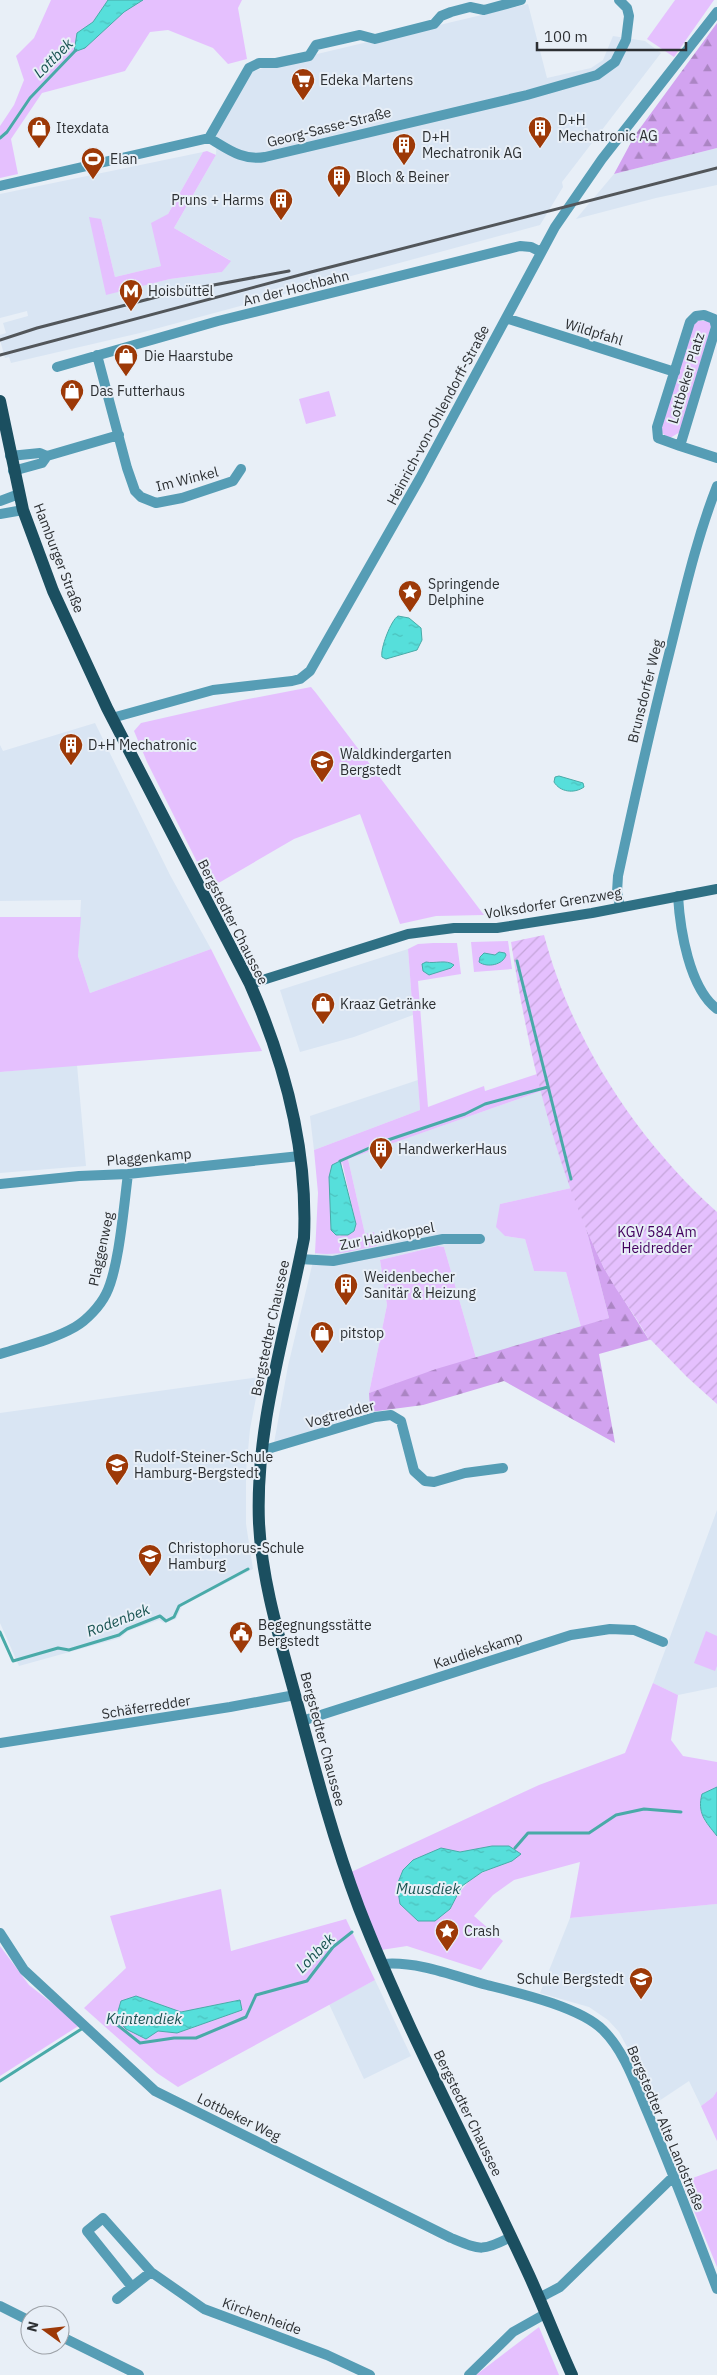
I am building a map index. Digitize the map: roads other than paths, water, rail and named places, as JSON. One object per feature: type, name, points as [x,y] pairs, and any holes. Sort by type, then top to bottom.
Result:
[{"type":"main road","name":"Hamburger Straße","points":[[0,401],[13,471],[23,510],[53,591],[112,718]]},
{"type":"main road","name":"Bergstedter Chaussee","points":[[112,718],[250,984],[271,1032],[287,1086],[300,1156],[305,1219],[300,1259],[275,1371],[261,1451],[259,1523],[264,1567],[295,1695],[346,1872],[383,1964],[415,2037],[511,2237],[572,2375]]},
{"type":"street","points":[[0,186],[209,138],[249,68],[257,64],[309,56],[316,45],[360,35],[375,39],[434,24],[441,16],[470,7],[484,10],[521,0]]},
{"type":"street","name":"Georg-Sasse-Straße","points":[[209,138],[237,155],[253,159],[527,95],[597,76],[610,67],[620,56],[626,40],[629,16],[627,8],[619,0]]},
{"type":"street","name":"Heinrich-von-Ohlendorff-Straße","points":[[112,718],[207,692],[292,681],[300,679],[310,672],[378,554],[555,227],[590,176],[717,12]]},
{"type":"street","name":"An der Hochbahn","points":[[57,367],[218,321],[520,246],[531,247],[541,252]]},
{"type":"street","name":"Lottbeker Platz","points":[[704,316],[716,318],[716,327],[680,446],[661,440],[656,433],[691,319],[704,316]]},
{"type":"street","name":"Wildpfahl","points":[[506,318],[674,372]]},
{"type":"street","name":"Im Winkel","points":[[97,355],[136,491],[149,501],[156,503],[182,498],[233,481],[241,469]]},
{"type":"street","points":[[13,471],[42,462],[47,456],[119,435]]},
{"type":"street","points":[[680,446],[717,458]]},
{"type":"street","points":[[10,456],[40,452],[47,456]]},
{"type":"street","name":"Brunsdorfer Weg","points":[[620,906],[617,892],[618,876],[645,746],[686,581],[702,524],[717,486]]},
{"type":"street","points":[[0,501],[19,494]]},
{"type":"street","points":[[0,514],[23,510]]},
{"type":"street","name":"Volksdorfer Grenzweg","points":[[250,984],[408,934],[447,928],[497,928],[592,913],[620,906],[717,889]]},
{"type":"street","points":[[678,896],[684,940],[692,967],[701,989],[717,1009]]},
{"type":"street","name":"Plaggenkamp","points":[[0,1184],[79,1176],[128,1174],[300,1156]]},
{"type":"street","name":"Plaggenweg","points":[[0,1354],[52,1338],[77,1326],[92,1313],[106,1294],[113,1270],[128,1174]]},
{"type":"street","name":"Zur Haidkoppel","points":[[300,1259],[333,1261],[443,1239],[480,1239]]},
{"type":"street","name":"Vogtredder","points":[[261,1451],[375,1417],[391,1416],[401,1421],[414,1471],[425,1481],[434,1482],[466,1473],[503,1468]]},
{"type":"street","name":"Kaudiekskamp","points":[[302,1720],[571,1635],[610,1629],[634,1630],[663,1642]]},
{"type":"street","name":"Schäferredder","points":[[0,1743],[221,1709],[295,1695]]},
{"type":"street","name":"Lottbeker Weg","points":[[0,1934],[24,1970],[155,2091],[477,2249],[488,2248],[511,2237]]},
{"type":"street","name":"Bergstedter Alte Landstraße","points":[[383,1964],[405,1963],[516,1993],[582,2014],[602,2029],[618,2048],[630,2071],[674,2176],[717,2289]]},
{"type":"street","points":[[539,2298],[560,2287],[674,2176]]},
{"type":"street","name":"Kirchenheide","points":[[132,2287],[87,2231],[103,2218],[151,2272],[204,2309],[327,2355],[370,2375]]},
{"type":"street","points":[[117,2299],[151,2272]]},
{"type":"street","points":[[0,2306],[20,2316]]},
{"type":"street","points":[[469,2375],[513,2332],[545,2314]]},
{"type":"street","points":[[70,2341],[139,2375]]},
{"type":"water","points":[[108,0],[143,0],[124,12],[85,48],[74,52],[77,33],[93,22]]},
{"type":"water","points":[[398,616],[409,618],[421,628],[422,640],[417,650],[386,659],[382,657],[384,642],[392,623]]},
{"type":"water","points":[[559,776],[583,783],[584,787],[576,791],[563,790],[554,782],[555,777]]},
{"type":"water","points":[[499,952],[506,955],[498,963],[486,965],[479,962],[480,957],[484,953],[495,955]]},
{"type":"water","points":[[426,962],[448,962],[454,965],[451,968],[429,975],[423,971],[422,964]]},
{"type":"water","points":[[340,1161],[356,1224],[354,1231],[348,1235],[336,1235],[331,1230],[329,1177],[332,1165]]},
{"type":"water","points":[[717,1787],[717,1836],[703,1817],[701,1801],[702,1794]]},
{"type":"water","name":"Muusdiek","points":[[492,1846],[509,1846],[521,1854],[512,1861],[482,1872],[462,1886],[450,1909],[435,1921],[418,1921],[400,1904],[397,1885],[403,1870],[413,1860],[441,1848],[460,1852]]},
{"type":"water","name":"Krintendiek","points":[[136,1996],[181,2012],[240,2000],[242,2010],[177,2033],[158,2031],[146,2039],[126,2029],[116,2018],[121,2001]]},
{"type":"waterway","name":"Lottbek","points":[[0,138],[7,132],[30,98],[76,50]]},
{"type":"waterway","points":[[517,961],[571,1179]]},
{"type":"waterway","points":[[340,1161],[385,1141],[465,1114],[485,1104],[548,1087]]},
{"type":"waterway","name":"Rodenbek","points":[[0,1632],[13,1661],[58,1648],[69,1650],[119,1635],[127,1629],[160,1616],[166,1621],[174,1617],[179,1606],[248,1569]]},
{"type":"waterway","name":"Lohbek","points":[[515,1848],[528,1833],[589,1833],[616,1815],[644,1809],[681,1812]]},
{"type":"waterway","name":"Lohbek","points":[[110,2019],[140,2043],[174,2038],[196,2038],[246,2017],[256,1995],[307,1981],[333,1947],[352,1932]]},
{"type":"waterway","name":"Lohbek","points":[[0,2081],[83,2028]]},
{"type":"railway","points":[[0,355],[311,272],[717,168]]},
{"type":"railway","points":[[0,340],[37,328],[176,292],[289,271]]},
{"type":"place","name":"Edeka Martens","points":[[303,101]]},
{"type":"place","name":"Itexdata","points":[[39,149]]},
{"type":"place","name":"D+H Mechatronic AG","points":[[540,149]]},
{"type":"place","name":"D+H Mechatronik AG","points":[[404,166]]},
{"type":"place","name":"Elan","points":[[93,180]]},
{"type":"place","name":"Bloch & Beiner","points":[[339,198]]},
{"type":"place","name":"Pruns + Harms","points":[[281,221]]},
{"type":"place","name":"Hoisbüttel","points":[[131,312]]},
{"type":"place","name":"Die Haarstube","points":[[126,377]]},
{"type":"place","name":"Das Futterhaus","points":[[72,412]]},
{"type":"place","name":"Springende Delphine","points":[[410,613]]},
{"type":"place","name":"D+H Mechatronic","points":[[71,766]]},
{"type":"place","name":"Waldkindergarten Bergstedt","points":[[322,783]]},
{"type":"place","name":"Kraaz Getränke","points":[[323,1025]]},
{"type":"place","name":"HandwerkerHaus","points":[[381,1170]]},
{"type":"place","name":"Weidenbecher Sanitär & Heizung","points":[[346,1306]]},
{"type":"place","name":"pitstop","points":[[322,1354]]},
{"type":"place","name":"Rudolf-Steiner-Schule Hamburg-Bergstedt","points":[[117,1486]]},
{"type":"place","name":"Christophorus-Schule Hamburg","points":[[150,1577]]},
{"type":"place","name":"Begegnungsstätte Bergstedt","points":[[241,1654]]},
{"type":"place","name":"Crash","points":[[447,1952]]},
{"type":"place","name":"Schule Bergstedt","points":[[641,2000]]},
{"type":"park label","name":"KGV 584 Am Heidredder","points":[[657,1240]]}]
